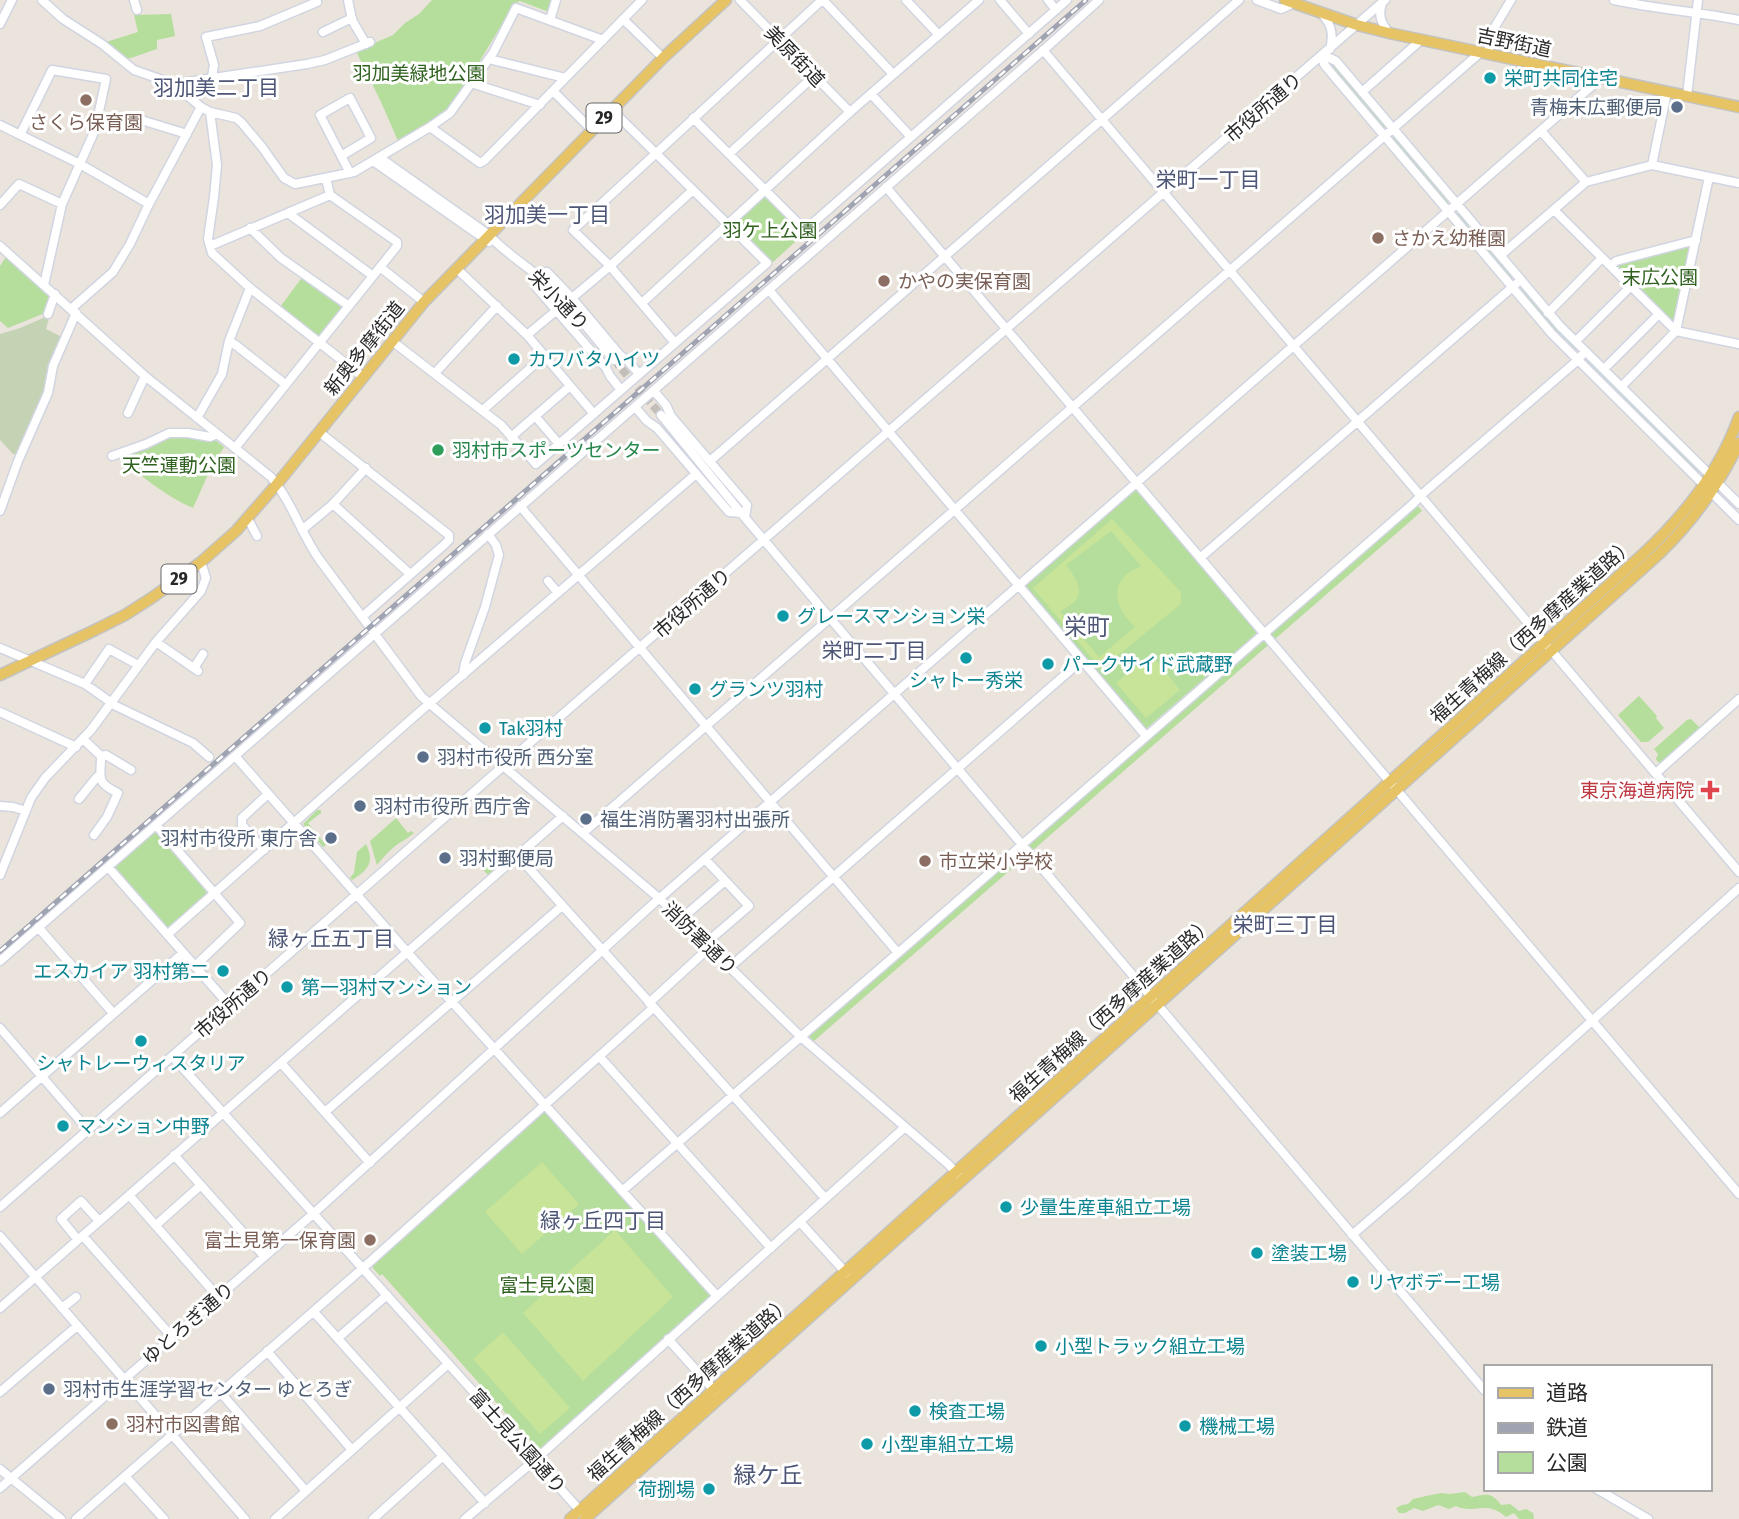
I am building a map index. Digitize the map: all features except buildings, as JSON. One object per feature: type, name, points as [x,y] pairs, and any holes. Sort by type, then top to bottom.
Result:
[{"type":"main road","name":"新奥多摩街道","points":[[0,675],[125,615],[201,562],[247,519],[424,302],[663,58],[726,0]]},
{"type":"main road","name":"吉野街道","points":[[1290,1],[1357,25],[1389,33],[1739,107]]},
{"type":"main road","name":"福生青梅線（西多摩産業道路）","points":[[1714,479],[1739,417]]},
{"type":"main road","name":"福生青梅線（西多摩産業道路）","points":[[570,1519],[584,1516],[1633,571],[1708,489],[1739,443]]},
{"type":"street","points":[[0,24],[12,0]]},
{"type":"street","points":[[42,0],[63,19],[102,44],[134,70],[174,84],[206,110],[236,118],[262,147],[284,178],[295,184],[350,173],[450,113],[489,59],[516,8],[603,40]]},
{"type":"street","points":[[134,0],[137,10]]},
{"type":"street","points":[[212,77],[214,65],[206,37],[260,26],[317,2],[316,0]]},
{"type":"street","points":[[174,84],[307,64],[368,43],[352,18],[348,0]]},
{"type":"street","points":[[550,20],[556,0]]},
{"type":"street","name":"美原街道","points":[[740,0],[850,112]]},
{"type":"street","points":[[675,343],[610,266],[573,230],[822,0],[893,74]]},
{"type":"street","points":[[906,0],[939,35]]},
{"type":"street","points":[[642,303],[850,112],[979,0]]},
{"type":"street","points":[[1000,0],[1029,34]]},
{"type":"street","points":[[1048,0],[1056,10]]},
{"type":"street","points":[[693,118],[805,230],[1067,0]]},
{"type":"street","points":[[0,961],[1099,0]]},
{"type":"street","points":[[710,461],[1239,0]]},
{"type":"street","points":[[1256,0],[1281,9],[1290,1]]},
{"type":"street","points":[[583,833],[1393,129],[1484,53],[1493,30],[1511,0]]},
{"type":"street","points":[[1614,0],[1739,20]]},
{"type":"street","points":[[1686,96],[1698,0]]},
{"type":"street","points":[[430,127],[480,163],[540,105],[639,1]]},
{"type":"street","points":[[1383,1],[1380,18],[1389,33]]},
{"type":"street","name":"市役所通り","points":[[0,1207],[1383,1]]},
{"type":"street","points":[[1321,13],[1332,31],[1324,64],[1327,68],[1552,334],[1739,520]]},
{"type":"street","points":[[323,32],[352,18]]},
{"type":"street","points":[[624,19],[663,58]]},
{"type":"street","points":[[1362,93],[1421,40]]},
{"type":"street","points":[[1043,50],[1739,872]]},
{"type":"street","points":[[1326,52],[1549,313],[1739,503]]},
{"type":"street","points":[[489,59],[565,78]]},
{"type":"street","points":[[20,135],[52,70],[106,79],[95,130],[62,204],[44,285]]},
{"type":"street","points":[[729,154],[814,76]]},
{"type":"street","name":"ゆとろぎ通り","points":[[0,1488],[313,1214],[653,904],[1601,78]]},
{"type":"street","points":[[471,83],[540,105]]},
{"type":"street","points":[[553,91],[592,130]]},
{"type":"street","points":[[1653,165],[1667,92]]},
{"type":"street","points":[[871,94],[911,137]]},
{"type":"street","points":[[341,156],[371,138],[350,98],[320,115],[341,156],[350,173]]},
{"type":"street","points":[[0,511],[18,461],[48,393],[53,366],[74,311],[113,272],[187,134],[206,110]]},
{"type":"street","points":[[206,110],[217,164],[208,239],[212,253],[250,288],[363,377]]},
{"type":"street","points":[[392,341],[501,425],[536,464],[767,263],[612,110]]},
{"type":"street","points":[[141,120],[187,134]]},
{"type":"street","points":[[0,125],[80,164],[149,204]]},
{"type":"street","points":[[1541,131],[1586,182]]},
{"type":"street","name":"栄小通り","points":[[376,159],[535,273],[565,302],[614,360]]},
{"type":"street","points":[[1501,255],[1586,182],[1653,165],[1739,183]]},
{"type":"street","points":[[1621,387],[1676,331],[1709,177]]},
{"type":"street","points":[[234,448],[397,246],[397,242],[330,195],[326,178]]},
{"type":"street","points":[[0,205],[19,184],[62,204]]},
{"type":"street","points":[[886,187],[1739,1194]]},
{"type":"street","points":[[572,298],[692,190]]},
{"type":"street","points":[[210,246],[330,195]]},
{"type":"street","points":[[1554,210],[1676,331],[1739,344]]},
{"type":"street","points":[[288,213],[373,275]]},
{"type":"street","points":[[250,228],[281,258],[349,306]]},
{"type":"street","points":[[1611,266],[1616,261],[1696,240]]},
{"type":"street","points":[[0,246],[145,376],[277,484]]},
{"type":"street","points":[[1549,313],[1602,258]]},
{"type":"street","points":[[380,267],[424,302]]},
{"type":"street","points":[[457,268],[527,335],[594,414]]},
{"type":"street","points":[[621,390],[606,368],[536,287],[535,273],[547,272],[639,374]]},
{"type":"street","points":[[1200,558],[1521,279]]},
{"type":"street","points":[[1576,341],[1630,287]]},
{"type":"street","points":[[197,418],[222,374],[229,341],[250,288]]},
{"type":"street","points":[[769,290],[1146,736]]},
{"type":"street","points":[[48,314],[55,294]]},
{"type":"street","points":[[435,373],[497,306]]},
{"type":"street","points":[[527,335],[557,310]]},
{"type":"street","points":[[1604,369],[1658,314]]},
{"type":"street","points":[[229,341],[285,384]]},
{"type":"street","points":[[622,1191],[1586,351]]},
{"type":"street","points":[[482,410],[545,355]]},
{"type":"street","points":[[128,413],[145,376]]},
{"type":"street","points":[[511,437],[570,386]]},
{"type":"street","points":[[654,391],[671,416],[747,505],[743,515]]},
{"type":"street","points":[[635,407],[657,428],[729,512],[743,515]]},
{"type":"street","points":[[661,415],[1484,1390]]},
{"type":"street","points":[[535,416],[559,444]]},
{"type":"street","points":[[319,432],[449,535],[446,544],[362,617]]},
{"type":"street","points":[[111,456],[169,433],[210,437],[217,434]]},
{"type":"street","points":[[302,530],[333,504],[366,468]]},
{"type":"street","points":[[167,934],[696,474]]},
{"type":"street","name":"消防署通り","points":[[277,484],[319,559],[430,705],[660,899],[801,1037],[959,1176]]},
{"type":"street","points":[[333,504],[410,575]]},
{"type":"street","points":[[520,506],[898,953]]},
{"type":"street","points":[[247,519],[257,536]]},
{"type":"street","points":[[463,675],[499,555],[488,534]]},
{"type":"street","points":[[0,875],[31,798],[45,778],[83,739],[156,642],[201,591],[206,578],[201,562]]},
{"type":"street","points":[[548,581],[558,593]]},
{"type":"street","points":[[156,642],[196,670],[203,654]]},
{"type":"street","points":[[0,648],[85,684],[137,718],[193,743],[209,757]]},
{"type":"street","points":[[85,684],[108,649],[138,665]]},
{"type":"street","points":[[730,967],[1082,660]]},
{"type":"street","points":[[1656,774],[1739,699]]},
{"type":"street","points":[[0,712],[76,747]]},
{"type":"street","points":[[83,739],[101,755],[106,755],[131,770]]},
{"type":"street","points":[[94,835],[107,817],[118,793],[105,787],[100,775],[101,755]]},
{"type":"street","points":[[235,756],[407,952],[717,1296]]},
{"type":"street","points":[[79,799],[100,775]]},
{"type":"street","points":[[264,850],[242,825],[242,818],[268,794]]},
{"type":"street","points":[[0,806],[26,811]]},
{"type":"street","points":[[0,1308],[563,816]]},
{"type":"street","points":[[156,825],[240,923],[195,965]]},
{"type":"street","points":[[518,856],[825,1198]]},
{"type":"street","points":[[76,1519],[363,1268],[599,1056],[749,906],[705,859]]},
{"type":"street","points":[[108,867],[230,1006]]},
{"type":"street","points":[[681,919],[725,881]]},
{"type":"street","points":[[1352,1235],[1739,888]]},
{"type":"street","points":[[325,1112],[562,906]]},
{"type":"street","points":[[38,927],[113,1013]]},
{"type":"street","points":[[0,1112],[183,953]]},
{"type":"street","points":[[0,1028],[88,1130]]},
{"type":"street","name":"富士見公園通り","points":[[172,1056],[584,1516]]},
{"type":"street","points":[[599,1056],[771,1248]]},
{"type":"street","points":[[282,1063],[370,1163]]},
{"type":"street","points":[[465,1519],[905,1127]]},
{"type":"street","points":[[174,1155],[264,1256]]},
{"type":"street","points":[[156,1226],[201,1185]]},
{"type":"street","points":[[129,1195],[218,1297]]},
{"type":"street","points":[[99,1221],[81,1201],[61,1219],[172,1338]]},
{"type":"street","points":[[800,1222],[849,1276]]},
{"type":"street","points":[[0,1236],[245,1519]]},
{"type":"street","points":[[338,1338],[387,1295]]},
{"type":"street","points":[[62,1308],[76,1297]]},
{"type":"street","points":[[314,1311],[485,1503]]},
{"type":"street","points":[[2,1388],[77,1326]]},
{"type":"street","points":[[668,1339],[717,1394]]},
{"type":"street","points":[[267,1352],[352,1450]]},
{"type":"street","points":[[275,1519],[449,1364]]},
{"type":"street","points":[[220,1392],[306,1491]]},
{"type":"street","points":[[373,1519],[443,1456]]},
{"type":"street","points":[[0,1469],[61,1519]]},
{"type":"street","points":[[125,1476],[164,1519]]},
{"type":"street","points":[[1600,1491],[1648,1519]]},
{"type":"green space","name":"羽加美緑地公園","points":[[432,0],[553,0],[549,12],[520,1],[514,4],[449,107],[432,122],[398,141],[356,51],[393,35]]},
{"type":"green space","points":[[171,14],[175,36],[157,40],[157,49],[125,60],[106,42],[138,32],[134,15]]},
{"type":"green space","points":[[1332,63],[1386,128],[1384,129],[1329,66]]},
{"type":"green space","points":[[1395,136],[1450,199],[1448,203],[1445,204],[1392,138]]},
{"type":"green space","name":"羽ケ上公園","points":[[762,197],[767,197],[804,234],[773,262],[735,221]]},
{"type":"green space","points":[[1459,212],[1514,276],[1512,278],[1510,279],[1456,216]]},
{"type":"green space","name":"末広公園","points":[[1688,246],[1690,248],[1675,321],[1671,322],[1616,267],[1618,264]]},
{"type":"green space","points":[[6,257],[50,295],[45,313],[8,328],[0,321],[0,266]]},
{"type":"green space","points":[[304,278],[341,304],[341,308],[320,335],[315,336],[280,307]]},
{"type":"green space","points":[[1520,287],[1523,287],[1577,350],[1574,351],[1553,331]]},
{"type":"green space","points":[[50,315],[46,329],[62,337],[47,393],[17,454],[13,454],[0,440],[0,334]]},
{"type":"green space","points":[[1587,358],[1698,469],[1697,471],[1585,363]]},
{"type":"green space","name":"天竺運動公園","points":[[177,434],[215,440],[224,447],[193,508],[164,492],[120,458],[146,444]]},
{"type":"green space","points":[[1132,490],[1139,490],[1256,628],[1256,634],[1147,728],[1144,728],[1026,589],[1026,584]]},
{"type":"green space","points":[[1414,507],[1419,507],[1422,511],[814,1041],[810,1038],[810,1033]]},
{"type":"green space","points":[[1112,519],[1181,592],[1181,604],[1101,669],[1033,588]],"holes":[[[1111,531],[1141,566],[1126,575],[1117,595],[1121,609],[1135,627],[1099,657],[1060,611],[1075,601],[1079,591],[1066,565]]]},
{"type":"green space","points":[[1151,654],[1180,690],[1146,718],[1116,683]]},
{"type":"green space","points":[[1639,696],[1664,728],[1648,742],[1641,742],[1618,715]]},
{"type":"green space","points":[[1714,714],[1662,762],[1658,762],[1658,754],[1654,749],[1687,720],[1691,719],[1699,727]]},
{"type":"green space","points":[[317,810],[321,810],[321,813],[308,823],[326,845],[323,847],[303,824]]},
{"type":"green space","points":[[396,818],[408,833],[414,833],[394,847],[377,865],[370,841]]},
{"type":"green space","points":[[153,831],[158,831],[209,892],[169,927],[165,927],[114,865]]},
{"type":"green space","points":[[366,844],[370,861],[362,873],[352,880],[350,878],[354,873],[357,852]]},
{"type":"green space","points":[[495,846],[506,859],[489,876],[476,862]]},
{"type":"green space","name":"富士見公園","points":[[542,1111],[546,1111],[711,1294],[710,1298],[537,1451],[382,1274],[380,1276],[373,1264]]},
{"type":"green space","points":[[542,1162],[579,1204],[522,1254],[485,1212]]},
{"type":"green space","points":[[615,1230],[673,1297],[583,1381],[523,1313]]},
{"type":"green space","points":[[503,1332],[570,1408],[540,1434],[473,1359]]},
{"type":"green space","points":[[1465,1492],[1472,1497],[1492,1496],[1501,1505],[1510,1504],[1519,1511],[1526,1509],[1533,1513],[1534,1519],[1519,1519],[1514,1513],[1506,1517],[1486,1508],[1469,1509],[1456,1506],[1449,1509],[1438,1505],[1423,1511],[1414,1508],[1399,1513],[1396,1508],[1413,1499],[1441,1493]]},
{"type":"tunnel","points":[[614,360],[661,415]]},
{"type":"railway","points":[[0,951],[1086,0]]},
{"type":"place","name":"栄町共同住宅","points":[[1490,78]]},
{"type":"place","name":"さくら保育園","points":[[86,100]]},
{"type":"place","name":"青梅末広郵便局","points":[[1677,107]]},
{"type":"place","name":"さかえ幼稚園","points":[[1378,238]]},
{"type":"place","name":"かやの実保育園","points":[[884,281]]},
{"type":"place","name":"カワバタハイツ","points":[[514,359]]},
{"type":"place","name":"羽村市スポーツセンター","points":[[438,450]]},
{"type":"place","name":"グレースマンション栄","points":[[783,616]]},
{"type":"place","name":"シャトー秀栄","points":[[966,658]]},
{"type":"place","name":"パークサイド武蔵野","points":[[1048,664]]},
{"type":"place","name":"グランツ羽村","points":[[695,689]]},
{"type":"place","name":"Tak羽村","points":[[485,728]]},
{"type":"place","name":"羽村市役所 西分室","points":[[423,757]]},
{"type":"place","name":"東京海道病院","points":[[1710,790]]},
{"type":"place","name":"羽村市役所 西庁舎","points":[[360,806]]},
{"type":"place","name":"福生消防署羽村出張所","points":[[586,819]]},
{"type":"place","name":"羽村市役所 東庁舎","points":[[331,838]]},
{"type":"place","name":"羽村郵便局","points":[[445,858]]},
{"type":"place","name":"市立栄小学校","points":[[925,861]]},
{"type":"place","name":"エスカイア 羽村第二","points":[[223,971]]},
{"type":"place","name":"第一羽村マンション","points":[[287,987]]},
{"type":"place","name":"シャトレーウィスタリア","points":[[141,1041]]},
{"type":"place","name":"マンション中野","points":[[63,1126]]},
{"type":"place","name":"少量生産車組立工場","points":[[1006,1207]]},
{"type":"place","name":"富士見第一保育園","points":[[370,1240]]},
{"type":"place","name":"塗装工場","points":[[1257,1253]]},
{"type":"place","name":"リヤボデー工場","points":[[1353,1282]]},
{"type":"place","name":"小型トラック組立工場","points":[[1041,1346]]},
{"type":"place","name":"羽村市生涯学習センター ゆとろぎ","points":[[49,1389]]},
{"type":"place","name":"検査工場","points":[[915,1411]]},
{"type":"place","name":"羽村市図書館","points":[[112,1424]]},
{"type":"place","name":"機械工場","points":[[1185,1426]]},
{"type":"place","name":"小型車組立工場","points":[[867,1444]]},
{"type":"place","name":"荷捌場","points":[[709,1489]]},
{"type":"district","name":"羽加美二丁目","points":[[216,88]]},
{"type":"district","name":"栄町一丁目","points":[[1208,180]]},
{"type":"district","name":"羽加美一丁目","points":[[547,215]]},
{"type":"district","name":"栄町","points":[[1087,627]]},
{"type":"district","name":"栄町二丁目","points":[[874,651]]},
{"type":"district","name":"栄町三丁目","points":[[1285,925]]},
{"type":"district","name":"緑ヶ丘五丁目","points":[[331,939]]},
{"type":"district","name":"緑ヶ丘四丁目","points":[[603,1221]]},
{"type":"district","name":"緑ケ丘","points":[[768,1475]]}]
